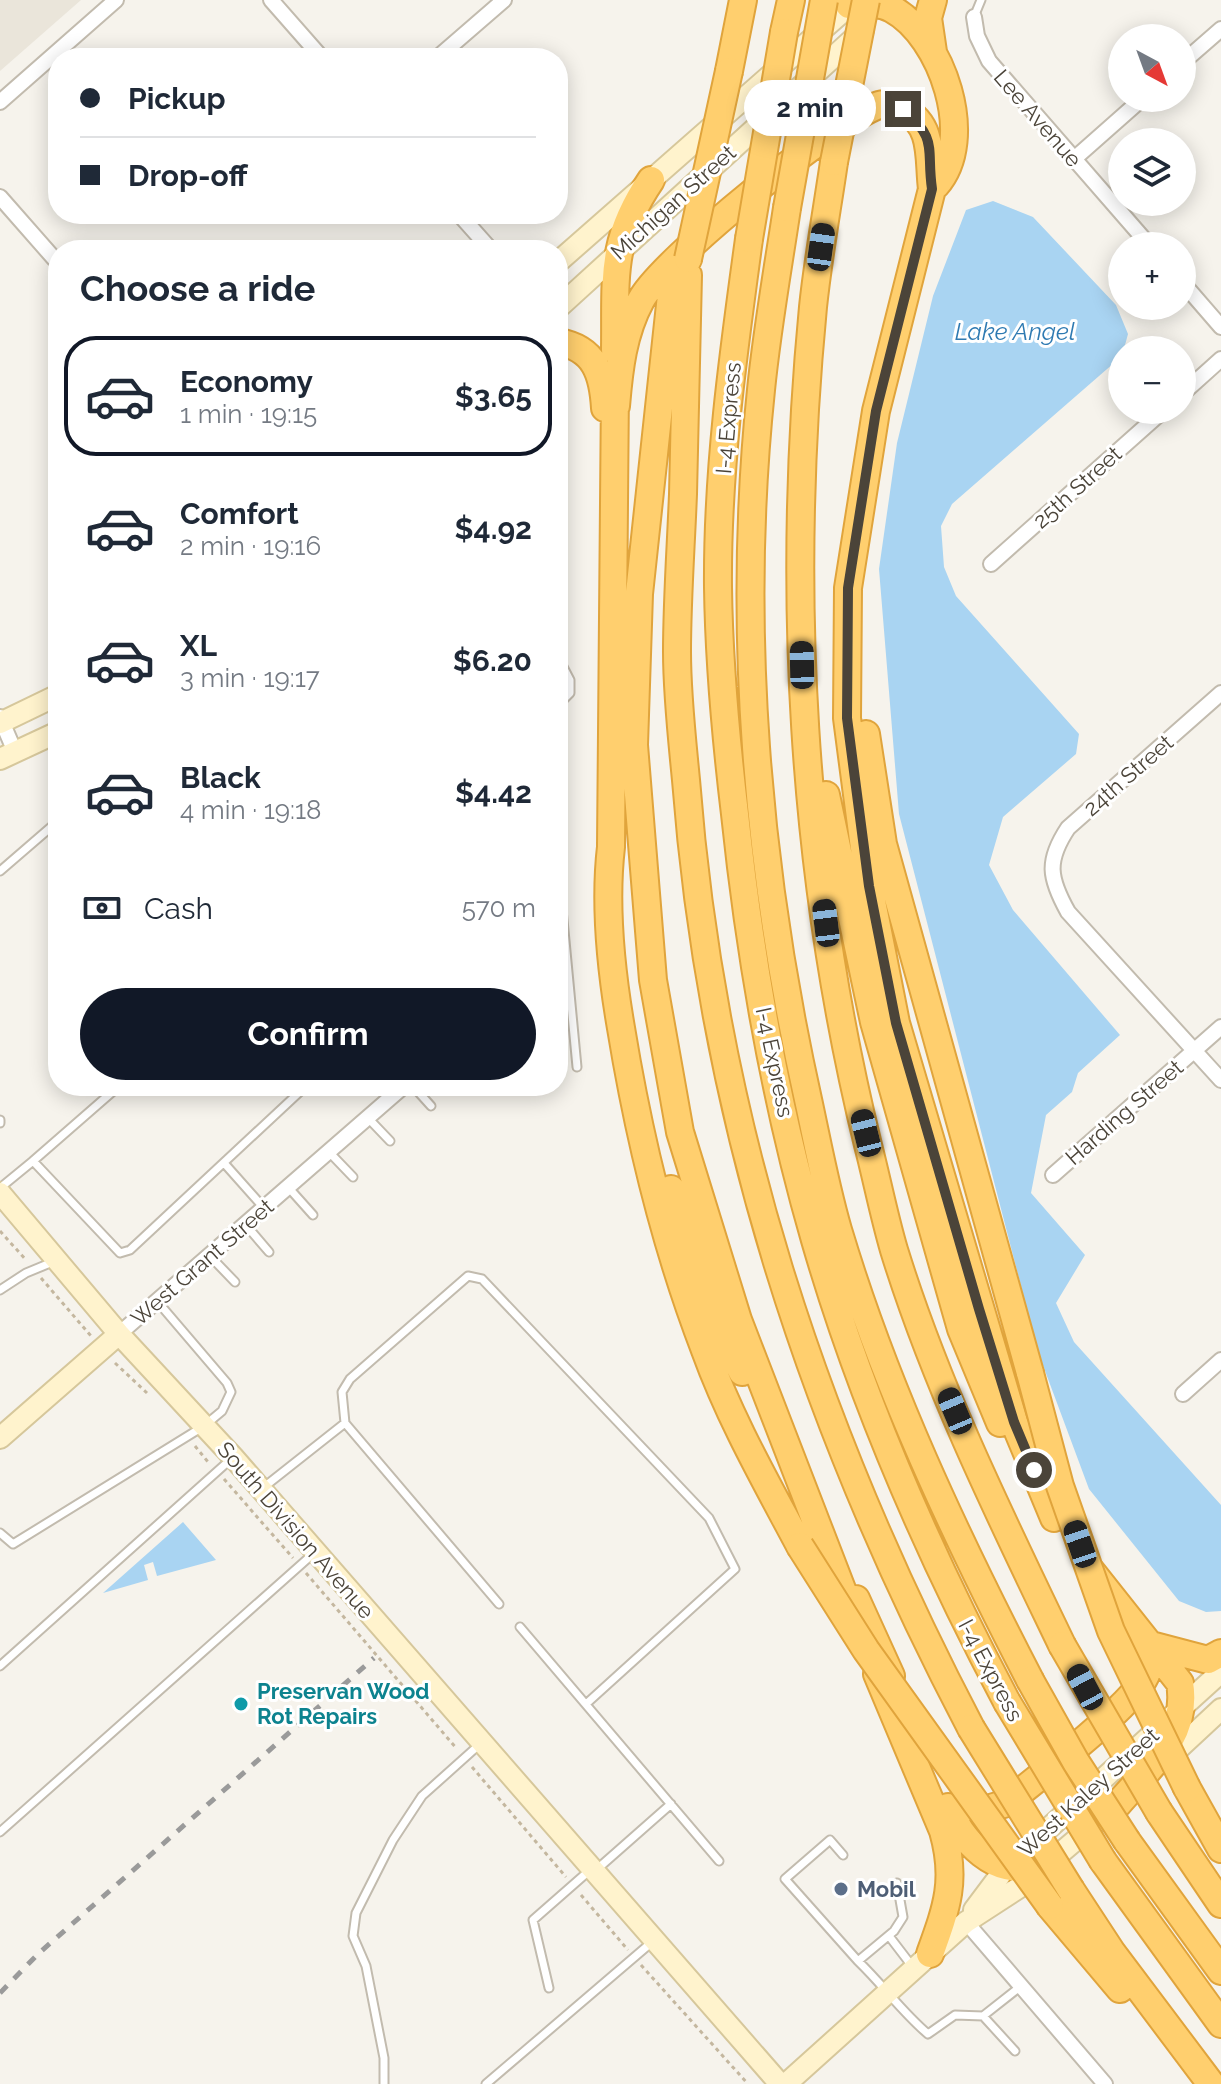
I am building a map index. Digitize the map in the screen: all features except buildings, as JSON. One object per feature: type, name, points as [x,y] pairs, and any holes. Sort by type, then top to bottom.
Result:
[{"type":"highway","points":[[743,0],[688,259],[677,653],[691,849],[702,949],[720,1048],[764,1224],[818,1388],[887,1562],[1060,1898]]},
{"type":"highway","name":"I-4 Express","points":[[791,0],[749,239],[726,407],[718,588],[728,751],[746,918],[778,1084],[814,1238],[844,1329],[925,1535],[1007,1702],[1103,1861],[1221,2024]]},
{"type":"highway","points":[[932,189],[944,176],[955,124],[949,88],[933,52],[928,18],[933,0]]},
{"type":"highway","points":[[933,52],[903,16],[863,2],[813,303],[805,402],[800,580],[804,744],[833,982],[894,1250],[984,1483],[1062,1645],[1159,1812],[1221,1904]]},
{"type":"highway","name":"I-4 Express","points":[[863,2],[787,208],[761,390],[752,538],[757,752],[768,882],[784,994],[838,1229],[885,1365],[960,1540],[1030,1680],[1076,1762],[1127,1841],[1221,1971]]},
{"type":"highway","points":[[616,406],[624,344],[641,300],[658,276],[727,215],[857,115],[883,104],[903,109],[923,127],[931,151],[932,189],[876,411],[848,588],[845,646],[853,772],[876,931],[896,1023],[1014,1422],[1054,1518]]},
{"type":"highway","points":[[651,180],[631,210],[616,254],[611,847],[607,879],[614,994],[634,1108],[662,1222],[723,1396],[800,1546],[866,1650],[1208,2084]]},
{"type":"highway","points":[[688,259],[672,286],[639,594],[634,745],[639,843],[653,980],[680,1132],[738,1320],[789,1457],[943,1831],[950,1856],[950,1897],[922,1961]]},
{"type":"highway","points":[[568,343],[596,362],[602,379],[612,532]]},
{"type":"highway","points":[[867,479],[863,715],[883,844],[1060,1486],[1111,1631],[1187,1788],[1221,1849]]},
{"type":"highway","points":[[804,744],[826,793],[874,1022],[961,1329],[1010,1448],[1054,1518],[1180,1683],[1184,1704],[1173,1742],[1118,1804]]},
{"type":"highway","points":[[611,847],[617,876],[631,1016],[676,1209],[727,1344],[789,1457]]},
{"type":"highway","points":[[829,1550],[868,1621],[941,1788],[954,1826],[971,1846],[1007,1866],[1027,1868],[1055,1858]]},
{"type":"highway","points":[[941,1788],[961,1805],[984,1810],[1007,1803],[1123,1704],[1145,1677],[1147,1662],[1118,1605]]},
{"type":"highway","points":[[1151,1645],[1208,1660],[1221,1653]]},
{"type":"street","points":[[61,48],[116,0]]},
{"type":"street","points":[[271,0],[313,48]]},
{"type":"street","points":[[449,48],[504,0]]},
{"type":"street","name":"Michigan Street","points":[[568,253],[863,2]]},
{"type":"street","name":"Michigan Street","points":[[568,299],[616,254],[863,2]]},
{"type":"street","name":"Lee Avenue","points":[[974,17],[977,36],[989,61],[1138,232]]},
{"type":"street","points":[[1196,51],[1221,29]]},
{"type":"street","points":[[0,102],[48,60]]},
{"type":"street","points":[[1074,159],[1127,112]]},
{"type":"street","points":[[0,197],[48,252]]},
{"type":"street","points":[[468,224],[482,240]]},
{"type":"street","points":[[1196,298],[1221,327]]},
{"type":"street","points":[[1196,381],[1221,359]]},
{"type":"street","name":"25th Street","points":[[991,564],[1148,424]]},
{"type":"street","name":"24th Street","points":[[1195,1050],[1068,912],[1053,886],[1052,866],[1055,847],[1068,828],[1221,693]]},
{"type":"street","points":[[48,700],[1,721],[8,755],[48,737]]},
{"type":"street","name":"Harding Street","points":[[1053,1175],[1221,1027]]},
{"type":"street","points":[[1195,1050],[1221,1080]]},
{"type":"street","name":"West Grant Street","points":[[0,1438],[393,1096]]},
{"type":"street","name":"South Division Avenue","points":[[0,1190],[119,1334],[233,1457],[780,2084]]},
{"type":"street","points":[[1183,1394],[1221,1360]]},
{"type":"street","name":"West Kaley Street","points":[[966,1922],[1007,1866],[1221,1672]]},
{"type":"street","name":"West Kaley Street","points":[[786,2084],[966,1922],[1023,1885],[1118,1804],[1221,1709]]},
{"type":"street","points":[[966,1922],[1105,2084]]},
{"type":"lane","points":[[974,17],[981,0]]},
{"type":"lane","points":[[568,676],[568,695]]},
{"type":"lane","points":[[0,871],[48,830]]},
{"type":"lane","points":[[568,976],[577,1067]]},
{"type":"lane","points":[[0,1190],[108,1096]]},
{"type":"lane","points":[[33,1161],[120,1253],[130,1250],[295,1096]]},
{"type":"lane","points":[[422,1096],[431,1106]]},
{"type":"lane","points":[[368,1118],[390,1141]]},
{"type":"lane","points":[[329,1152],[353,1177]]},
{"type":"lane","points":[[224,1163],[264,1208]]},
{"type":"lane","points":[[288,1187],[313,1215]]},
{"type":"lane","points":[[245,1224],[269,1252]]},
{"type":"lane","points":[[209,1255],[235,1282]]},
{"type":"lane","points":[[0,1290],[26,1273],[57,1261]]},
{"type":"lane","points":[[499,1604],[345,1423],[342,1392],[350,1379],[468,1276],[482,1279],[709,1518],[735,1569],[586,1704]]},
{"type":"lane","points":[[0,1533],[13,1544],[204,1426],[222,1411],[231,1392],[219,1373],[157,1301]]},
{"type":"lane","points":[[261,1489],[345,1423]]},
{"type":"lane","points":[[0,1666],[233,1457]]},
{"type":"lane","points":[[0,1832],[316,1552]]},
{"type":"lane","points":[[520,1627],[719,1861]]},
{"type":"lane","points":[[384,2084],[384,2058],[366,1966],[353,1936],[356,1913],[393,1840],[422,1796],[481,1742]]},
{"type":"lane","points":[[549,1988],[533,1920],[671,1804]]},
{"type":"lane","points":[[843,1855],[830,1840],[785,1879],[889,1992],[903,2012],[928,2034],[955,2015],[983,2016],[1021,1986]]},
{"type":"lane","points":[[858,1961],[889,1936],[903,1917],[897,1883]]},
{"type":"lane","points":[[889,1936],[922,1961]]},
{"type":"lane","points":[[486,2084],[654,1940]]},
{"type":"lane","points":[[983,2016],[1015,2051]]},
{"type":"path","points":[[0,1231],[23,1257]]},
{"type":"path","points":[[39,1275],[93,1338]]},
{"type":"path","points":[[117,1366],[155,1401]]},
{"type":"path","points":[[193,1444],[210,1464]]},
{"type":"path","points":[[229,1485],[287,1551]]},
{"type":"path","points":[[309,1576],[453,1744]]},
{"type":"path","points":[[472,1766],[564,1875]]},
{"type":"path","points":[[581,1895],[624,1946]]},
{"type":"path","points":[[638,1963],[748,2084]]},
{"type":"shaded area","points":[[0,0],[81,0],[0,71]]},
{"type":"water","name":"Lake Angel","points":[[993,201],[1033,217],[1108,297],[1108,320],[1122,320],[1128,334],[1108,336],[1108,368],[952,504],[941,526],[944,567],[956,596],[1079,734],[1076,754],[1003,817],[989,865],[1013,910],[1120,1035],[1078,1073],[1072,1092],[1046,1115],[1031,1193],[1085,1255],[1056,1303],[1074,1342],[1221,1505],[1221,1611],[1206,1612],[1179,1601],[1089,1489],[1038,1352],[899,814],[879,569],[897,443],[933,296],[966,210]]},
{"type":"water","points":[[183,1522],[216,1560],[157,1576],[153,1562],[144,1565],[148,1580],[103,1593]]},
{"type":"railway","points":[[0,1993],[38,1954],[374,1658]]},
{"type":"place","name":"Preservan Wood Rot Repairs","points":[[241,1704]]},
{"type":"place","name":"Mobil","points":[[841,1889]]},
{"type":"route","points":[[903,109],[923,127],[931,151],[932,189],[876,411],[848,588],[845,646],[847,718],[869,886],[896,1023],[979,1309],[1014,1422],[1034,1470]]}]
